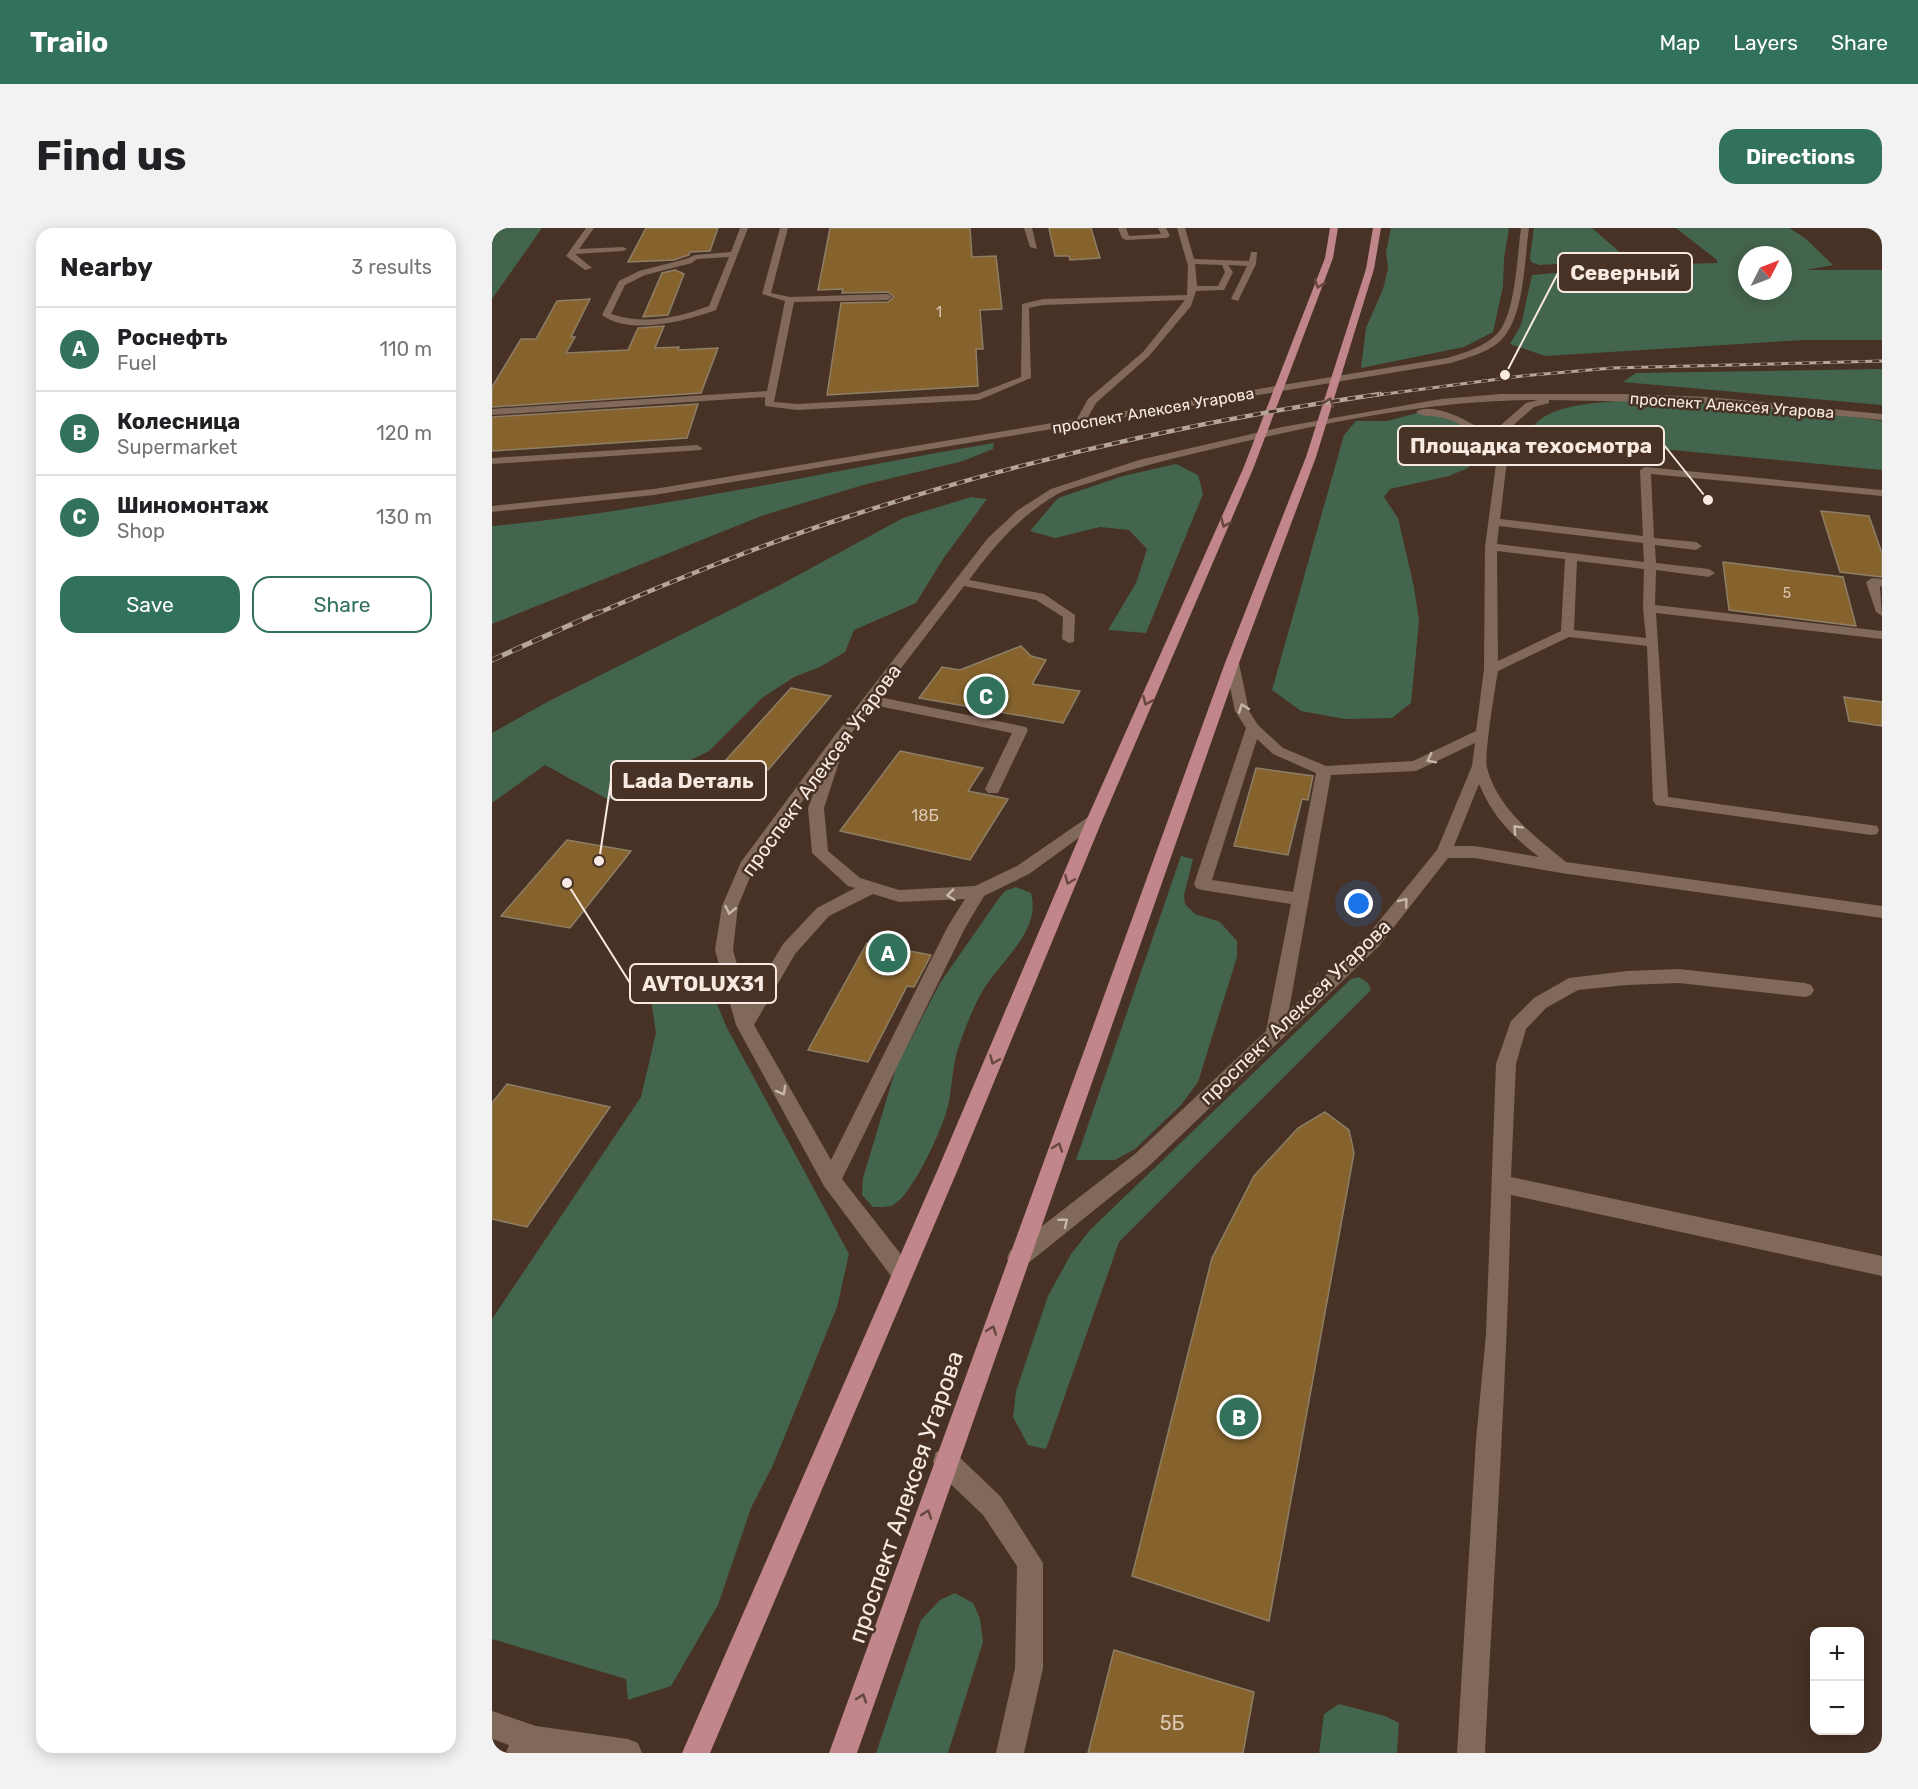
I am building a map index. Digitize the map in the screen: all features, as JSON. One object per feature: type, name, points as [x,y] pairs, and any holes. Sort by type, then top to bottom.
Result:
[{"type":"main road","name":"проспект Алексея Угарова","points":[[696,1753],[948,1169],[1094,821],[1248,469],[1329,258],[1334,228]]},
{"type":"main road","name":"проспект Алексея Угарова","points":[[843,1753],[945,1461],[1232,663],[1311,457],[1370,269],[1377,228]]},
{"type":"street","points":[[588,268],[570,256],[590,228]]},
{"type":"street","points":[[734,254],[695,256],[688,261],[642,273],[622,284],[606,315],[622,321],[652,322],[689,317],[713,308],[734,254],[744,228]]},
{"type":"street","points":[[784,228],[766,294],[790,300],[888,297]]},
{"type":"street","points":[[1028,228],[1034,248]]},
{"type":"street","points":[[1122,228],[1126,238],[1166,236],[1162,228]]},
{"type":"street","points":[[1080,422],[1092,401],[1146,354],[1175,321],[1191,293],[1193,261],[1181,228]]},
{"type":"street","name":"проспект Алексея Угарова","points":[[492,508],[654,492],[1448,361],[1474,353],[1495,340],[1506,329],[1515,291],[1525,228]]},
{"type":"street","points":[[573,252],[623,249]]},
{"type":"street","points":[[1235,299],[1252,264],[1254,252]]},
{"type":"street","points":[[1193,261],[1252,264]]},
{"type":"street","points":[[790,300],[769,405],[798,407],[979,397],[1026,378],[1025,306],[1043,302],[1191,293],[1221,288],[1229,272],[1225,266]]},
{"type":"street","points":[[492,412],[770,394]]},
{"type":"street","name":"проспект Алексея Угарова","points":[[902,1273],[831,1180],[745,1025],[724,950],[730,906],[747,866],[840,738],[992,541],[1023,512],[1055,491],[1143,462],[1282,430],[1441,402],[1501,397],[1710,400],[1882,417]]},
{"type":"street","name":"проспект Алексея Угарова","points":[[1018,1258],[1142,1160],[1373,941],[1444,852],[1479,766],[1484,733],[1491,669],[1491,547],[1506,426],[1530,405],[1582,397]]},
{"type":"street","name":"проспект Алексея Угарова","points":[[1382,414],[1414,412],[1448,415],[1490,440],[1502,457]]},
{"type":"street","points":[[492,461],[697,448]]},
{"type":"street","points":[[1870,830],[1661,801],[1653,643],[1649,608],[1650,566],[1645,470],[1882,493]]},
{"type":"street","points":[[1494,522],[1696,546]]},
{"type":"street","points":[[1491,547],[1709,573]]},
{"type":"street","points":[[1566,633],[1571,557]]},
{"type":"street","points":[[962,582],[1040,597],[1069,615],[1069,639]]},
{"type":"street","points":[[1882,583],[1872,582],[1882,612]]},
{"type":"street","points":[[1649,608],[1882,635]]},
{"type":"street","points":[[1491,669],[1566,633],[1653,643]]},
{"type":"street","points":[[1232,663],[1242,711],[1253,728],[1278,750],[1324,771],[1416,766],[1484,733]]},
{"type":"street","points":[[871,700],[1021,730],[993,789]]},
{"type":"street","points":[[1253,728],[1202,884],[1299,899]]},
{"type":"street","points":[[840,738],[816,808],[820,853],[854,882],[870,888],[899,896],[935,896],[978,892],[1023,870],[1094,821]]},
{"type":"street","points":[[1479,766],[1496,806],[1529,841],[1561,867]]},
{"type":"street","points":[[1275,1034],[1324,771]]},
{"type":"street","points":[[1444,852],[1475,852],[1561,867],[1882,912]]},
{"type":"street","points":[[745,1025],[789,949],[823,912],[870,888]]},
{"type":"street","points":[[831,1180],[957,926],[978,892]]},
{"type":"street","points":[[1471,1753],[1487,1452],[1497,1334],[1506,1064],[1518,1026],[1540,1003],[1575,983],[1679,976],[1805,990]]},
{"type":"street","points":[[1501,1184],[1882,1266]]},
{"type":"street","points":[[945,1461],[992,1506],[1030,1563],[1029,1668],[1010,1753]]},
{"type":"street","points":[[492,1725],[528,1747],[628,1753]]},
{"type":"green space","points":[[492,228],[542,228],[492,299]]},
{"type":"green space","points":[[1391,228],[1509,228],[1504,258],[1503,286],[1493,332],[1464,347],[1361,368],[1366,328],[1383,289],[1388,269],[1386,252]]},
{"type":"green space","points":[[1534,228],[1592,228],[1623,255],[1620,260],[1613,261],[1539,265],[1531,262],[1530,257]]},
{"type":"green space","points":[[1676,228],[1789,228],[1805,238],[1833,265],[1806,270],[1882,270],[1882,340],[1804,340],[1545,356],[1510,344],[1521,325],[1532,275],[1646,265],[1717,263],[1717,260]]},
{"type":"green space","points":[[1882,369],[1882,405],[1623,382],[1636,373]]},
{"type":"green space","points":[[1645,399],[1681,399],[1746,408],[1825,413],[1882,421],[1882,470],[1526,436],[1538,421],[1548,414],[1574,406]]},
{"type":"green space","points":[[1421,412],[1443,417],[1464,427],[1475,442],[1480,454],[1468,468],[1449,476],[1390,489],[1384,497],[1398,518],[1414,587],[1419,621],[1411,703],[1392,718],[1345,719],[1301,711],[1272,690],[1344,435],[1356,421],[1387,421]]},
{"type":"green space","points":[[994,443],[993,449],[963,461],[863,485],[764,515],[492,624],[492,526],[681,500]]},
{"type":"green space","points":[[1176,464],[1198,475],[1203,494],[1146,633],[1108,630],[1136,583],[1147,549],[1129,530],[1100,527],[1055,538],[1030,531],[1058,498],[1123,476]]},
{"type":"green space","points":[[971,497],[987,499],[943,559],[916,603],[854,630],[845,652],[820,667],[794,677],[762,698],[709,751],[609,800],[545,765],[492,803],[492,733],[549,701],[780,585],[903,518]]},
{"type":"green space","points":[[1181,856],[1193,859],[1184,895],[1185,904],[1195,914],[1220,922],[1237,941],[1237,957],[1198,1082],[1181,1105],[1135,1149],[1115,1160],[1076,1160]]},
{"type":"green space","points":[[1016,887],[1031,893],[1033,907],[1030,920],[1017,946],[982,992],[969,1018],[956,1054],[948,1105],[938,1135],[915,1179],[899,1201],[891,1206],[873,1207],[862,1195],[863,1178],[896,1068],[940,983],[997,901],[1005,891]]},
{"type":"green space","points":[[693,968],[706,977],[726,1026],[849,1254],[837,1307],[773,1465],[751,1508],[718,1605],[671,1686],[628,1700],[626,1679],[492,1639],[492,1319],[641,1097],[656,1033],[649,986]]},
{"type":"green space","points":[[1359,977],[1368,983],[1371,990],[1119,1242],[1046,1449],[1028,1445],[1013,1417],[1016,1391],[1048,1296],[1071,1254],[1090,1230],[1351,979]]},
{"type":"green space","points":[[955,1593],[973,1603],[980,1619],[983,1642],[948,1753],[876,1753],[921,1620],[940,1600]]},
{"type":"green space","points":[[1339,1704],[1385,1716],[1399,1723],[1397,1753],[1319,1753],[1324,1714]]},
{"type":"building","points":[[646,228],[718,228],[710,251],[690,252],[689,255],[674,260],[628,262]]},
{"type":"building","points":[[830,228],[970,228],[972,257],[996,256],[1002,309],[980,310],[983,349],[976,349],[978,386],[827,395],[841,303],[888,302],[894,297],[888,292],[842,293],[843,289],[818,290]]},
{"type":"building","points":[[1049,228],[1091,228],[1100,258],[1070,260],[1069,256],[1055,256]]},
{"type":"building","points":[[675,270],[684,274],[668,315],[643,317],[662,273]]},
{"type":"building","points":[[590,299],[571,337],[575,337],[566,353],[628,350],[638,328],[664,326],[655,348],[679,347],[678,350],[718,348],[701,393],[492,407],[492,387],[521,339],[536,339],[557,301]]},
{"type":"building","points":[[698,404],[687,438],[492,451],[492,417]]},
{"type":"building","points":[[1821,511],[1869,516],[1882,553],[1882,577],[1840,572]]},
{"type":"building","points":[[1723,562],[1843,577],[1856,626],[1729,610]]},
{"type":"building","points":[[1021,646],[1031,656],[1046,660],[1032,684],[1080,691],[1063,723],[919,698],[942,667],[960,670]]},
{"type":"building","points":[[791,688],[831,696],[768,770],[725,761]]},
{"type":"building","points":[[1844,697],[1882,702],[1882,726],[1849,721]]},
{"type":"building","points":[[900,751],[983,768],[968,791],[1008,799],[970,860],[840,831]]},
{"type":"building","points":[[1256,768],[1313,776],[1308,800],[1302,799],[1288,855],[1234,846]]},
{"type":"building","points":[[567,840],[631,851],[570,928],[501,916]]},
{"type":"building","points":[[867,943],[931,955],[914,987],[907,986],[868,1062],[808,1050]]},
{"type":"building","points":[[507,1084],[610,1107],[527,1227],[492,1219],[492,1103]]},
{"type":"building","points":[[1325,1112],[1349,1130],[1354,1153],[1269,1621],[1132,1576],[1212,1258],[1254,1176],[1298,1128]]},
{"type":"building","points":[[1114,1650],[1254,1692],[1243,1753],[1088,1753]]},
{"type":"railway","points":[[1370,396],[1522,376],[1612,368],[1882,361]]},
{"type":"railway","points":[[596,614],[785,538],[980,477],[1179,429],[1380,394]]},
{"type":"railway","points":[[492,660],[599,612]]},
{"type":"place","name":"Северный","points":[[1505,375]]},
{"type":"place","name":"Площадка техосмотра","points":[[1708,500]]},
{"type":"place","name":"Шиномонтаж","points":[[986,696]]},
{"type":"place","name":"Lada Dеталь","points":[[599,861]]},
{"type":"place","name":"AVTOLUX31","points":[[567,883]]},
{"type":"place","name":"Роснефть","points":[[888,953]]},
{"type":"place","name":"Колесница","points":[[1239,1417]]}]
